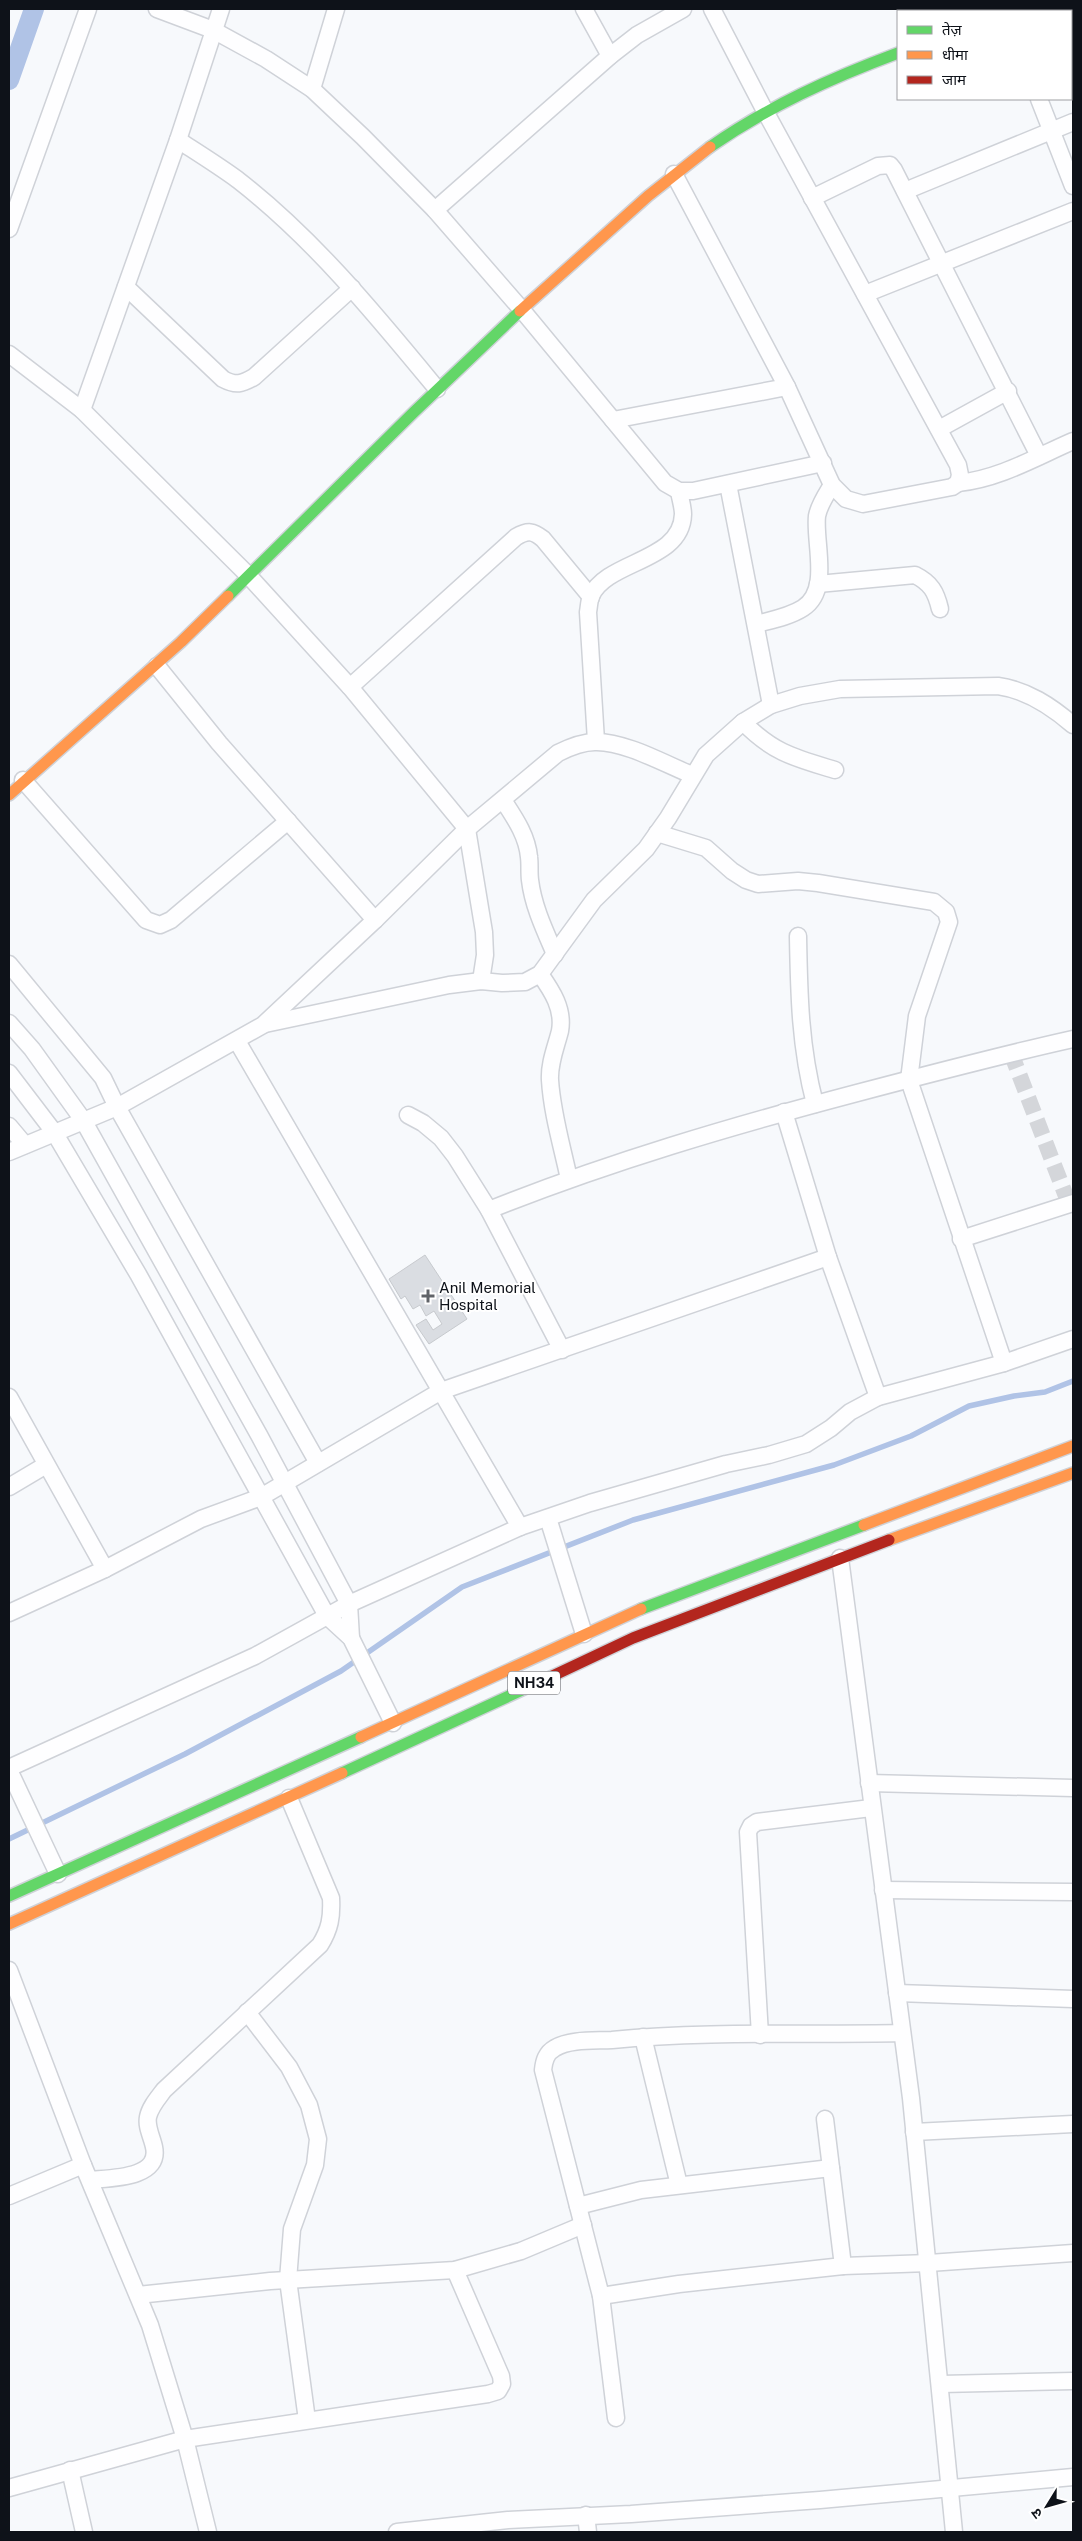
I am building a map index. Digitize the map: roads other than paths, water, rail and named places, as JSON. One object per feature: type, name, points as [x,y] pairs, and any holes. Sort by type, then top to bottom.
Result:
[{"type":"main road","points":[[9,795],[23,780],[157,666],[436,389],[674,174],[765,112],[812,88],[897,53]]},
{"type":"main road","name":"NH34","points":[[9,1896],[393,1723],[584,1634],[703,1584],[1073,1446]]},
{"type":"main road","name":"NH34","points":[[9,1924],[289,1798],[633,1638],[840,1558],[1073,1473]]},
{"type":"street","points":[[9,229],[88,9]]},
{"type":"street","points":[[156,9],[213,30],[266,59],[312,89],[363,137],[435,210],[522,310],[665,483],[679,491],[693,492],[823,463]]},
{"type":"street","points":[[82,410],[178,140],[221,9]]},
{"type":"street","points":[[312,89],[336,9]]},
{"type":"street","points":[[584,9],[610,56]]},
{"type":"street","points":[[435,210],[610,56],[637,35],[683,9]]},
{"type":"street","points":[[674,174],[787,387],[832,485],[846,499],[863,504],[952,487],[958,482],[960,475],[958,465],[765,112],[712,9]]},
{"type":"street","points":[[1006,10],[1013,9]]},
{"type":"street","points":[[1039,100],[1073,186]]},
{"type":"street","points":[[906,191],[1073,122]]},
{"type":"street","points":[[178,140],[237,180],[280,216],[352,288],[436,389]]},
{"type":"street","points":[[812,198],[884,164],[890,165],[906,191],[1039,456]]},
{"type":"street","points":[[865,294],[1073,211]]},
{"type":"street","points":[[126,287],[223,379],[233,385],[244,384],[254,377],[352,288]]},
{"type":"street","points":[[9,354],[82,410],[248,575],[350,687],[467,828],[484,932],[485,955],[481,981]]},
{"type":"street","points":[[613,420],[787,387]]},
{"type":"street","points":[[939,430],[1008,391]]},
{"type":"street","points":[[958,482],[978,481],[1073,441]]},
{"type":"street","points":[[728,484],[771,705]]},
{"type":"street","points":[[756,624],[792,614],[805,607],[813,598],[818,584],[817,515],[832,485]]},
{"type":"street","points":[[596,741],[588,612],[591,597],[598,587],[610,577],[670,542],[680,529],[683,514],[679,491]]},
{"type":"street","points":[[350,687],[516,537],[526,532],[535,532],[544,539],[591,597]]},
{"type":"street","points":[[818,584],[915,575],[928,581],[936,594],[940,609]]},
{"type":"street","points":[[157,666],[219,743],[375,920]]},
{"type":"street","points":[[262,1025],[449,985],[481,981],[502,983],[525,982],[540,974],[594,900],[646,849],[706,755],[743,722],[771,705],[800,696],[840,689],[998,686],[1014,688],[1034,697],[1073,725]]},
{"type":"street","points":[[743,722],[768,745],[786,755],[835,770]]},
{"type":"street","points":[[9,1152],[117,1107],[237,1041],[262,1025],[375,920],[467,828],[558,753],[575,745],[596,741],[621,746],[692,775]]},
{"type":"street","points":[[23,780],[146,920],[160,925],[171,920],[288,821]]},
{"type":"street","points":[[503,800],[518,823],[526,844],[534,898],[554,954]]},
{"type":"street","points":[[657,833],[706,848],[746,880],[758,884],[798,880],[934,902],[942,906],[946,912],[949,922],[918,1016],[909,1080],[1004,1363]]},
{"type":"street","points":[[798,936],[801,1036],[805,1066],[815,1104]]},
{"type":"street","points":[[9,964],[103,1078],[117,1107],[318,1463]]},
{"type":"street","points":[[540,974],[551,990],[559,1008],[560,1029],[550,1077],[553,1105],[569,1179]]},
{"type":"street","points":[[9,1023],[32,1049],[83,1120],[285,1482],[349,1604],[351,1638]]},
{"type":"street","points":[[489,1210],[569,1179],[682,1142],[784,1112],[1073,1039]]},
{"type":"street","points":[[237,1041],[520,1527]]},
{"type":"street","points":[[9,1073],[54,1132],[138,1274],[327,1616],[351,1638],[393,1723]]},
{"type":"street","points":[[784,1112],[828,1257],[878,1397]]},
{"type":"street","points":[[408,1116],[422,1123],[441,1138],[455,1156],[489,1210],[562,1350]]},
{"type":"street","points":[[9,1126],[26,1145]]},
{"type":"street","points":[[961,1239],[1073,1203]]},
{"type":"street","points":[[9,1613],[105,1569],[201,1519],[261,1497],[441,1391],[828,1257]]},
{"type":"street","points":[[58,1874],[44,1840],[9,1769],[255,1656],[349,1604],[520,1527],[726,1464],[769,1455],[806,1444],[831,1428],[850,1412],[878,1397],[1004,1363],[1073,1339]]},
{"type":"street","points":[[9,1397],[105,1569]]},
{"type":"street","points":[[9,1487],[46,1465]]},
{"type":"street","points":[[548,1518],[584,1634]]},
{"type":"street","points":[[840,1558],[914,2132],[929,2264],[954,2532]]},
{"type":"street","points":[[869,1783],[1073,1788]]},
{"type":"street","points":[[9,2196],[87,2172],[127,2176],[142,2171],[152,2163],[155,2149],[149,2132],[148,2117],[154,2102],[164,2090],[320,1945],[328,1933],[332,1916],[331,1898],[289,1798]]},
{"type":"street","points":[[760,2035],[748,1832],[751,1826],[758,1822],[871,1808]]},
{"type":"street","points":[[882,1890],[1073,1892]]},
{"type":"street","points":[[9,1970],[87,2172],[150,2325],[185,2440],[208,2532]]},
{"type":"street","points":[[897,1993],[1073,1999]]},
{"type":"street","points":[[247,2012],[290,2067],[309,2104],[318,2139],[315,2165],[292,2229],[288,2280],[307,2420]]},
{"type":"street","points":[[616,2418],[601,2296],[543,2070],[545,2059],[554,2048],[567,2044],[643,2037],[710,2034],[902,2033]]},
{"type":"street","points":[[643,2037],[679,2185]]},
{"type":"street","points":[[825,2119],[843,2266]]},
{"type":"street","points":[[914,2132],[1073,2124]]},
{"type":"street","points":[[578,2206],[603,2198],[679,2185],[831,2168]]},
{"type":"street","points":[[138,2295],[205,2286],[455,2270],[521,2251],[582,2225]]},
{"type":"street","points":[[601,2296],[679,2284],[843,2266],[929,2264],[1073,2253]]},
{"type":"street","points":[[9,2488],[185,2440],[498,2391],[502,2384],[501,2376],[455,2270]]},
{"type":"street","points":[[941,2384],[1073,2381]]},
{"type":"street","points":[[70,2470],[84,2532]]},
{"type":"street","points":[[397,2532],[430,2527],[586,2515],[631,2514],[950,2490],[1073,2477]]},
{"type":"street","points":[[586,2515],[588,2532]]},
{"type":"waterway","points":[[9,80],[34,9]]},
{"type":"waterway","points":[[9,1839],[185,1754],[341,1671],[462,1587],[633,1520],[834,1465],[911,1436],[969,1406],[1014,1396],[1045,1392],[1073,1381]]},
{"type":"tunnel","points":[[1011,1053],[1069,1204]]},
{"type":"place","name":"Anil Memorial Hospital","points":[[428,1296]]}]
